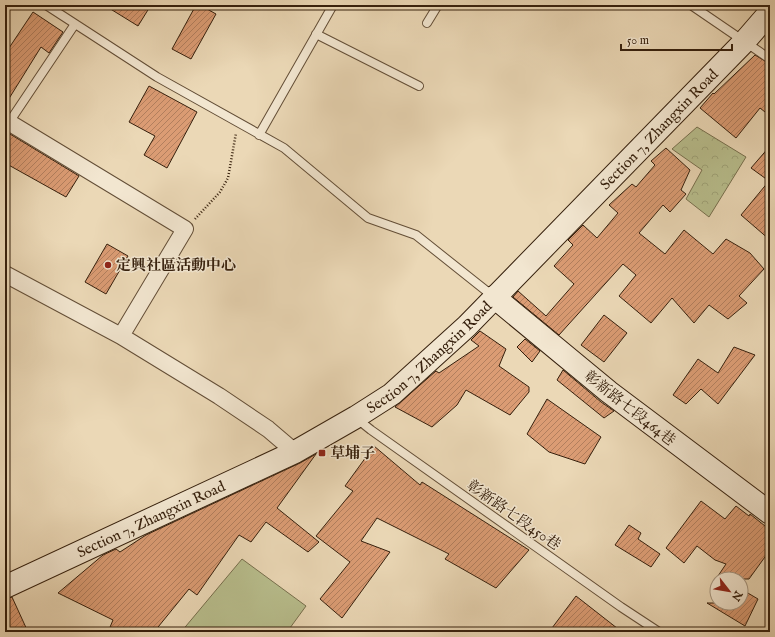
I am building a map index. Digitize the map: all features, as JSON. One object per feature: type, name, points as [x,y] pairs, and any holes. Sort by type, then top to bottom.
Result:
[{"type":"street","name":"Section 7, Zhangxin Road","points":[[5,587],[295,452],[356,417],[392,394],[467,326],[744,42],[770,12]]},
{"type":"street","points":[[6,123],[186,228],[121,336]]},
{"type":"street","points":[[5,274],[121,336],[243,412],[268,429],[295,452]]},
{"type":"street","name":"彰新路七段464巷","points":[[494,297],[609,392],[770,513]]},
{"type":"lane","points":[[46,5],[157,77],[284,148],[368,218],[416,235],[494,297]]},
{"type":"lane","points":[[259,135],[333,5]]},
{"type":"lane","points":[[428,23],[438,5]]},
{"type":"lane","points":[[691,5],[770,59]]},
{"type":"lane","points":[[6,123],[75,24]]},
{"type":"lane","points":[[316,34],[419,86]]},
{"type":"lane","name":"彰新路七段450巷","points":[[356,417],[371,430],[621,607],[659,632]]},
{"type":"path","points":[[186,228],[220,192],[228,178],[238,123]]},
{"type":"green space","points":[[697,127],[746,157],[709,217],[686,199],[702,170],[672,149]]},
{"type":"green space","points":[[242,559],[306,606],[287,632],[181,632]]},
{"type":"building","points":[[104,5],[151,5],[138,26]]},
{"type":"building","points":[[196,5],[200,5],[216,14],[191,59],[172,49]]},
{"type":"building","points":[[33,12],[63,32],[49,53],[41,47],[5,105],[5,54]]},
{"type":"building","points":[[755,55],[770,64],[770,116],[760,108],[736,138],[700,108],[713,93],[714,94]]},
{"type":"building","points":[[149,86],[197,112],[167,168],[144,155],[155,136],[129,122]]},
{"type":"building","points":[[5,131],[79,176],[66,197],[5,163]]},
{"type":"building","points":[[770,146],[770,240],[741,215],[769,181],[751,168]]},
{"type":"building","points":[[666,148],[690,170],[681,190],[686,194],[670,212],[663,205],[639,233],[665,254],[684,230],[713,254],[726,239],[750,253],[764,269],[739,296],[747,303],[728,319],[709,305],[694,323],[672,298],[651,323],[619,296],[636,275],[623,264],[559,335],[513,297],[518,291],[546,316],[574,284],[554,266],[573,245],[568,240],[583,225],[597,238],[618,213],[609,205],[632,184],[636,187],[655,165],[651,161]]},
{"type":"building","name":"定興社區活動中心","points":[[107,244],[128,256],[106,294],[85,282]]},
{"type":"building","points":[[604,315],[627,333],[604,362],[581,345]]},
{"type":"building","points":[[480,331],[506,349],[499,366],[529,387],[529,392],[510,415],[466,390],[457,405],[432,427],[395,407],[436,371],[439,373],[479,346],[471,340]]},
{"type":"building","points":[[525,339],[540,351],[532,362],[517,347]]},
{"type":"building","points":[[734,347],[755,355],[718,404],[701,389],[686,404],[673,395],[698,359],[718,373]]},
{"type":"building","points":[[563,370],[614,411],[604,418],[557,380]]},
{"type":"building","points":[[547,399],[601,437],[585,464],[549,452],[527,434]]},
{"type":"building","points":[[374,446],[420,485],[422,482],[529,550],[496,588],[445,559],[449,554],[377,518],[361,541],[390,552],[342,618],[320,599],[350,562],[316,536],[353,491],[345,486]]},
{"type":"building","points":[[316,454],[277,508],[319,542],[308,552],[266,522],[251,542],[239,535],[197,595],[189,589],[154,632],[108,632],[113,620],[58,593],[103,555],[116,549],[120,552],[146,535],[300,463]]},
{"type":"building","points":[[701,501],[725,519],[736,506],[749,516],[750,514],[770,530],[770,550],[749,579],[749,571],[721,571],[726,564],[715,560],[697,546],[684,563],[666,548]]},
{"type":"building","points":[[629,525],[641,533],[638,539],[660,554],[651,567],[615,545]]},
{"type":"building","points":[[749,594],[758,599],[745,626],[720,611],[749,611]]},
{"type":"building","points":[[576,596],[622,632],[549,632]]},
{"type":"building","points":[[12,597],[28,632],[5,632],[5,599]]},
{"type":"place","name":"定興社區活動中心","points":[[108,265]]},
{"type":"place","name":"草埔子","points":[[322,453]]}]
